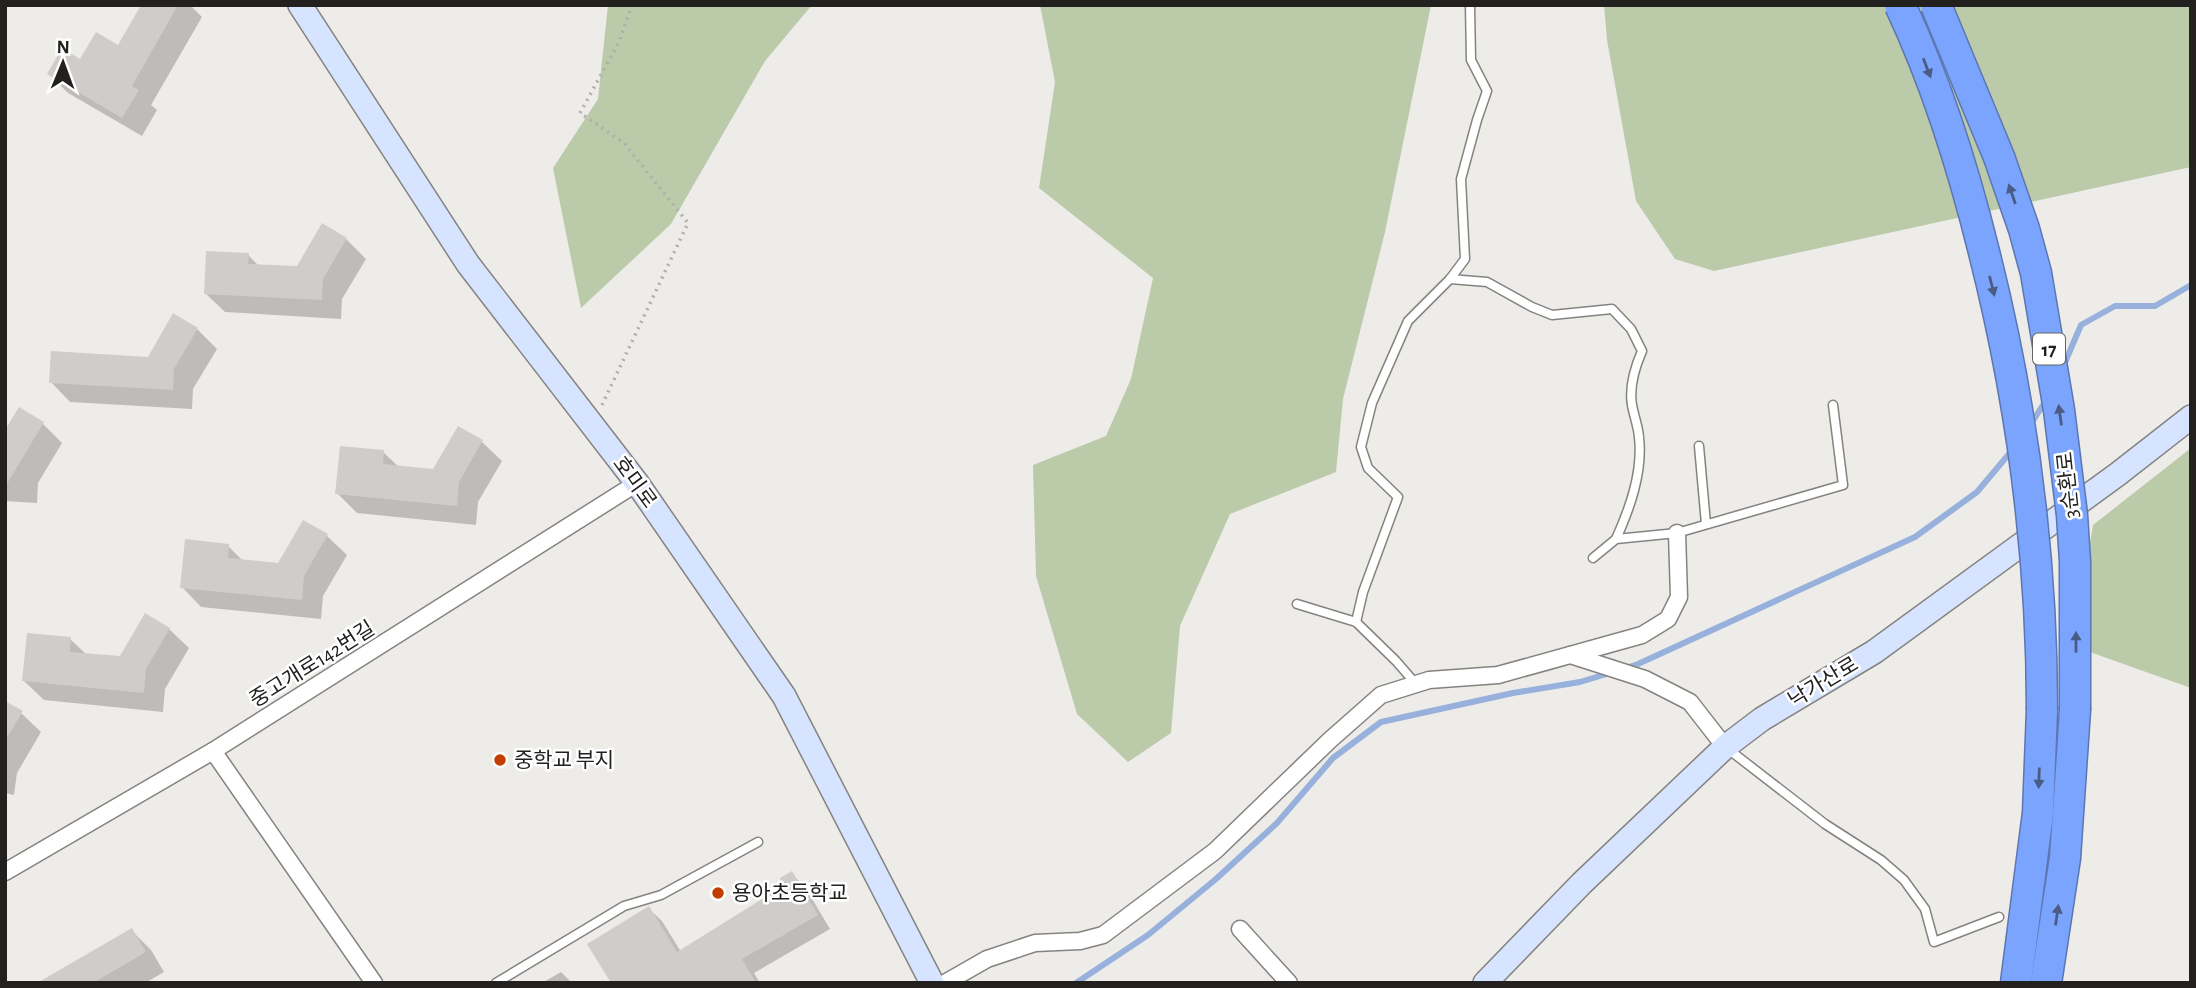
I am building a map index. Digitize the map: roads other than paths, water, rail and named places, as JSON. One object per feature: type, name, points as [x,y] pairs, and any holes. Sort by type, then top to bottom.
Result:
[{"type":"highway","name":"3순환로","points":[[1900,5],[1946,118],[1966,184],[2002,323],[2030,494],[2042,647],[2042,710],[2038,813],[2016,983]]},
{"type":"highway","name":"3순환로","points":[[1936,5],[1999,157],[2036,273],[2059,410],[2072,515],[2075,710],[2065,858],[2046,983]]},
{"type":"street","name":"호미로","points":[[300,5],[468,264],[637,483],[785,696],[932,983]]},
{"type":"street","name":"낙가산로","points":[[1485,983],[1582,883],[1725,747],[1762,719],[1874,652],[2118,474],[2191,416]]},
{"type":"street","name":"중고개로142번길","points":[[5,872],[213,751],[637,483]]},
{"type":"street","points":[[945,983],[987,959],[1035,943],[1080,941],[1102,935],[1215,851],[1330,740],[1381,695],[1429,680],[1498,675],[1642,635],[1668,619],[1679,597],[1677,533]]},
{"type":"street","points":[[1570,655],[1645,678],[1690,702],[1725,747]]},
{"type":"street","points":[[213,751],[374,983]]},
{"type":"street","points":[[1240,929],[1289,983]]},
{"type":"lane","points":[[1356,622],[1363,592],[1398,497],[1368,468],[1361,447],[1372,403],[1408,321],[1450,279],[1465,259],[1461,179],[1487,91],[1471,60],[1470,5]]},
{"type":"lane","points":[[1450,279],[1487,282],[1552,315],[1612,309],[1631,329],[1642,351],[1634,369],[1631,401],[1640,438],[1637,477],[1616,539],[1593,558]]},
{"type":"lane","points":[[1616,539],[1677,533],[1843,485],[1833,405]]},
{"type":"lane","points":[[1699,446],[1706,524]]},
{"type":"lane","points":[[1297,604],[1356,622],[1416,684]]},
{"type":"lane","points":[[1725,747],[1825,824],[1881,860],[1903,880],[1925,909],[1934,942],[1999,917]]},
{"type":"lane","points":[[496,983],[624,906],[661,895],[758,842]]},
{"type":"waterway","points":[[2063,367],[2081,325],[2115,306],[2155,306],[2191,285]]},
{"type":"waterway","points":[[2030,425],[2047,399]]},
{"type":"waterway","points":[[1623,669],[1915,537],[1977,492],[2014,448]]},
{"type":"waterway","points":[[1076,983],[1148,935],[1216,879],[1277,823],[1333,758],[1381,722],[1513,693],[1580,682],[1613,672]]},
{"type":"place","name":"중학교 부지","points":[[500,760]]},
{"type":"place","name":"용아초등학교","points":[[718,893]]}]
